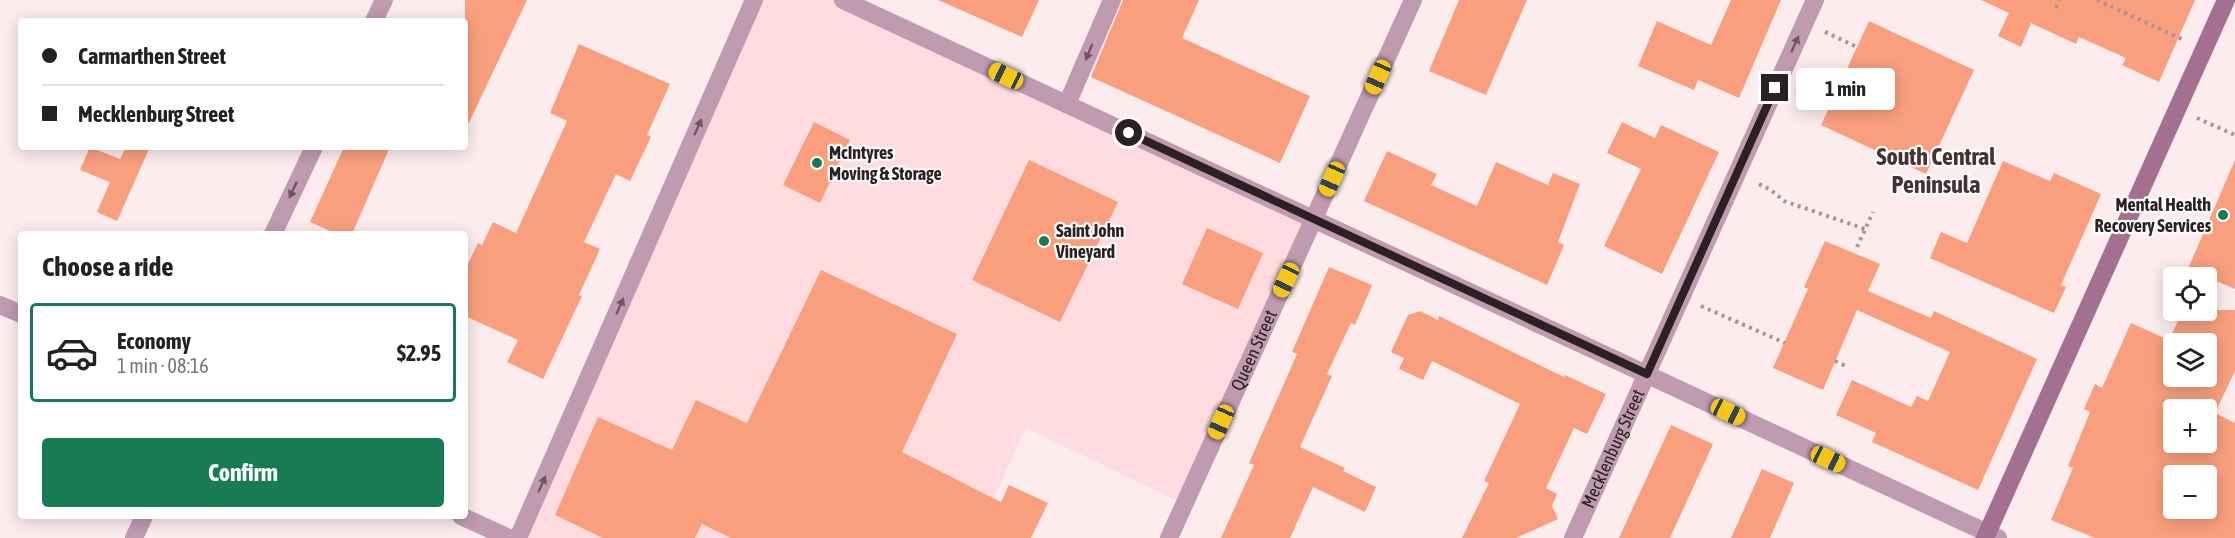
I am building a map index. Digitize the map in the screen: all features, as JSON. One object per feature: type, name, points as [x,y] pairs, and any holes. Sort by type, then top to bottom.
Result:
[{"type":"street","points":[[375,18],[384,0]]},
{"type":"street","points":[[518,538],[754,0]]},
{"type":"street","points":[[843,0],[1990,536],[2176,109],[2226,0]]},
{"type":"street","points":[[1067,104],[1112,0]]},
{"type":"street","name":"Queen Street","points":[[1169,538],[1413,0]]},
{"type":"street","name":"Mecklenburg Street","points":[[1573,538],[1815,0]]},
{"type":"street","points":[[274,231],[313,150]]},
{"type":"street","points":[[0,305],[18,313]]},
{"type":"street","points":[[134,538],[143,519]]},
{"type":"street","points":[[468,519],[509,538]]},
{"type":"path","points":[[2055,8],[2059,0]]},
{"type":"path","points":[[2097,0],[2204,49]]},
{"type":"path","points":[[1805,23],[1857,47]]},
{"type":"path","points":[[2176,109],[2235,135]]},
{"type":"path","points":[[1771,190],[1784,201],[1865,230]]},
{"type":"path","points":[[1857,247],[1873,212]]},
{"type":"path","points":[[1715,312],[1785,343]]},
{"type":"path","points":[[1835,361],[1848,367]]},
{"type":"shaded area","points":[[754,0],[843,0],[1313,219],[1184,504],[1026,428],[975,538],[518,538]]},
{"type":"building","points":[[465,0],[527,0],[468,125],[468,18],[465,18]]},
{"type":"building","points":[[938,0],[1039,0],[1022,37]]},
{"type":"building","points":[[1123,0],[1199,0],[1182,38],[1310,96],[1280,163],[1091,77]]},
{"type":"building","points":[[1459,0],[1527,0],[1486,95],[1429,71]]},
{"type":"building","points":[[1731,0],[1781,0],[1739,98],[1698,80],[1694,90],[1638,66],[1657,21],[1711,45]]},
{"type":"building","points":[[1981,0],[2195,0],[2159,82],[2122,65],[2126,58],[2079,37],[2076,44],[2031,23],[2021,47],[1998,36],[2009,13]]},
{"type":"building","points":[[1869,21],[1974,70],[1926,174],[1821,125]]},
{"type":"building","points":[[579,44],[670,84],[647,135],[651,137],[630,181],[616,174],[584,242],[600,249],[579,295],[582,296],[543,379],[507,362],[518,340],[468,317],[468,264],[478,243],[482,245],[493,222],[516,233],[567,121],[550,113]]},
{"type":"building","name":"McIntyres Moving & Storage","points":[[814,122],[850,140],[820,203],[783,185]]},
{"type":"building","points":[[1622,122],[1655,138],[1661,125],[1719,152],[1662,274],[1604,246],[1641,169],[1607,153]]},
{"type":"building","points":[[89,150],[98,150],[120,159],[124,150],[149,150],[117,221],[97,212],[110,182],[80,170]]},
{"type":"building","points":[[343,150],[389,150],[353,231],[330,231],[310,222]]},
{"type":"building","points":[[1387,151],[1437,174],[1431,185],[1477,206],[1496,162],[1548,185],[1553,173],[1580,184],[1558,242],[1564,245],[1547,285],[1364,201]]},
{"type":"building","name":"Saint John Vineyard","points":[[1029,160],[1118,202],[1060,322],[972,280]]},
{"type":"building","name":"Mental Health Recovery Services","points":[[2235,160],[2235,289],[2217,281],[2217,267],[2189,267]]},
{"type":"building","points":[[2003,161],[2050,181],[2054,173],[2101,194],[2061,285],[2066,287],[2054,313],[1930,258],[1941,232],[1967,243]]},
{"type":"building","points":[[1207,228],[1263,253],[1238,309],[1182,284]]},
{"type":"building","points":[[1825,241],[1880,264],[1868,291],[1931,318],[1934,311],[2037,359],[1978,490],[1872,442],[1876,433],[1836,415],[1852,380],[1911,407],[1917,396],[1928,401],[1950,352],[1857,310],[1823,390],[1773,368],[1808,289],[1804,287]]},
{"type":"building","points":[[1329,267],[1372,285],[1355,325],[1351,323],[1327,374],[1332,376],[1300,447],[1345,468],[1343,471],[1376,487],[1365,512],[1313,487],[1290,538],[1221,538],[1254,465],[1249,463],[1297,354],[1292,352]]},
{"type":"building","points":[[821,270],[957,334],[902,452],[1001,502],[1009,485],[1048,503],[1031,538],[731,538],[702,524],[695,538],[603,538],[555,515],[598,417],[672,450],[696,400],[747,423]]},
{"type":"building","points":[[2217,310],[2235,310],[2235,371],[2217,409],[2217,399],[2163,399],[2163,453],[2217,453],[2217,414],[2235,423],[2235,538],[2095,538],[2051,520],[2073,468],[2068,466],[2090,412],[2084,409],[2095,384],[2102,388],[2131,323],[2163,337],[2163,387],[2217,387],[2217,333],[2172,333],[2178,321],[2217,321]]},
{"type":"building","points":[[1420,311],[1438,320],[1439,316],[1564,377],[1565,375],[1606,394],[1587,434],[1574,428],[1546,488],[1557,494],[1552,506],[1558,519],[1516,538],[1462,538],[1489,483],[1484,481],[1520,404],[1432,361],[1423,380],[1399,369],[1404,358],[1391,352],[1408,315]]},
{"type":"building","points":[[1671,425],[1713,444],[1670,538],[1619,538]]},
{"type":"building","points":[[1762,469],[1794,483],[1770,538],[1731,538]]},
{"type":"place","name":"McIntyres Moving & Storage","points":[[817,163]]},
{"type":"place","name":"Mental Health Recovery Services","points":[[2223,215]]},
{"type":"place","name":"Saint John Vineyard","points":[[1044,241]]},
{"type":"district","name":"South Central Peninsula","points":[[1936,171]]},
{"type":"route","points":[[1129,133],[1647,374],[1775,88]]}]
